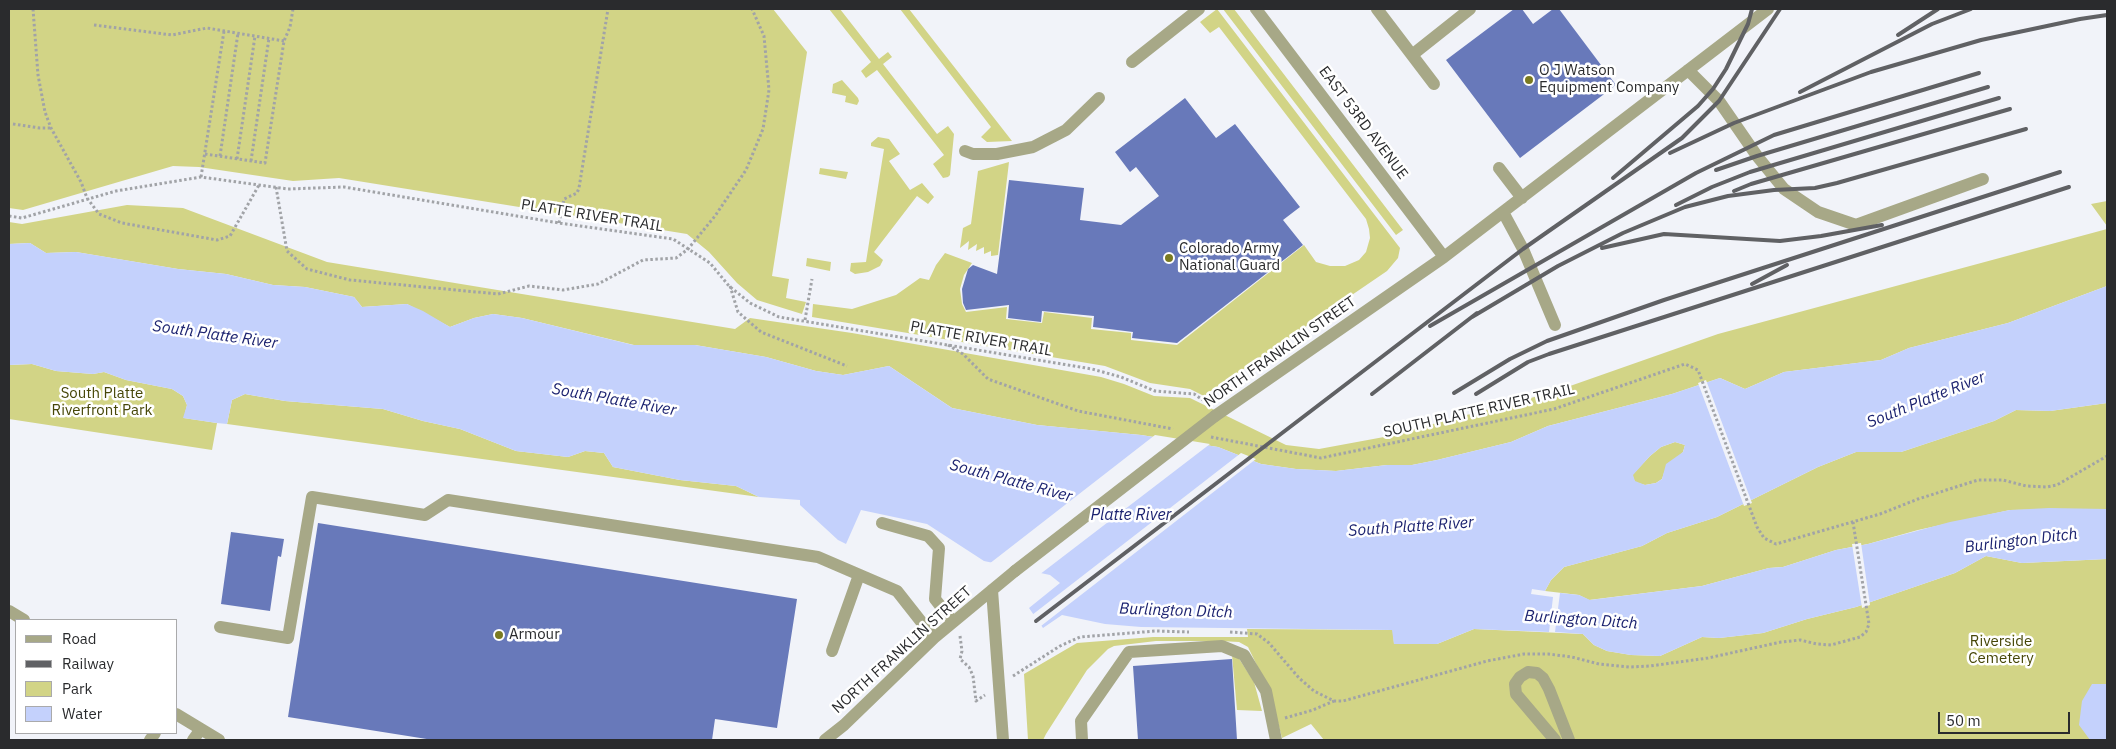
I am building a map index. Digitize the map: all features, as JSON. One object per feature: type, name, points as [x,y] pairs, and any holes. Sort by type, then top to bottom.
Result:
[{"type":"street","points":[[1132,62],[1198,9]]},
{"type":"street","name":"EAST 53RD AVENUE","points":[[1256,9],[1444,257]]},
{"type":"street","points":[[1377,9],[1434,84]]},
{"type":"street","points":[[1412,55],[1469,9]]},
{"type":"street","name":"NORTH FRANKLIN STREET","points":[[826,740],[934,638],[1015,571],[1215,416],[1444,257],[1768,9]]},
{"type":"street","points":[[1688,70],[1719,101],[1757,156],[1784,190],[1818,212],[1856,225],[1983,179]]},
{"type":"street","points":[[965,152],[997,154],[1034,147],[1066,130],[1099,98]]},
{"type":"street","points":[[1499,168],[1522,198]]},
{"type":"street","points":[[1503,212],[1522,249],[1555,326]]},
{"type":"street","points":[[220,627],[288,638],[312,497],[425,515],[448,500],[818,557],[897,591],[934,638]]},
{"type":"street","points":[[882,522],[928,536],[939,548],[935,599],[953,622]]},
{"type":"street","points":[[832,651],[859,575]]},
{"type":"street","points":[[992,590],[1003,740]]},
{"type":"street","points":[[9,610],[22,619]]},
{"type":"street","points":[[1082,740],[1081,721],[1129,652],[1222,646],[1244,655],[1266,691],[1276,740]]},
{"type":"street","points":[[1555,740],[1516,694],[1515,684],[1520,676],[1528,672],[1537,673],[1543,678],[1569,740]]},
{"type":"street","points":[[178,715],[219,740]]},
{"type":"street","points":[[194,740],[201,729]]},
{"type":"path","points":[[32,9],[41,94],[52,128],[88,198],[99,214],[122,224],[217,240],[230,236],[258,185]]},
{"type":"path","points":[[205,154],[265,163],[284,41],[290,27],[293,9]]},
{"type":"path","points":[[559,223],[564,199],[576,194],[578,188],[608,9]]},
{"type":"path","points":[[276,187],[288,251],[307,269],[350,280],[498,294],[529,286],[563,290],[598,284],[643,260],[676,258],[688,249],[715,216],[746,170],[763,129],[769,90],[764,36],[752,9]]},
{"type":"path","points":[[94,25],[172,36],[207,28],[284,41]]},
{"type":"path","points":[[201,177],[224,31]]},
{"type":"path","points":[[220,156],[238,33]]},
{"type":"path","points":[[237,159],[255,36]]},
{"type":"path","points":[[251,161],[270,38]]},
{"type":"path","points":[[13,124],[52,128]]},
{"type":"path","name":"PLATTE RIVER TRAIL","points":[[9,216],[22,218],[116,190],[201,177],[276,187],[344,187],[559,223],[673,239],[710,263],[730,286],[750,303],[778,317],[1092,369],[1121,377],[1155,391],[1194,394],[1203,400]]},
{"type":"path","points":[[805,320],[812,279]]},
{"type":"path","points":[[730,286],[738,312],[760,332],[847,366]]},
{"type":"path","points":[[948,345],[963,354],[988,379],[1078,411],[1175,430]]},
{"type":"path","name":"SOUTH PLATTE RIVER TRAIL","points":[[1204,435],[1321,458],[1554,409],[1685,364],[1698,370],[1756,527],[1764,538],[1776,544],[1880,514],[1918,499],[1978,480],[2002,480],[2026,486],[2047,487],[2057,485],[2107,456]]},
{"type":"path","points":[[1272,722],[1313,710],[1334,701],[1343,701],[1488,661],[1524,654],[1548,654],[1572,657],[1599,664],[1629,667],[1650,666],[1708,658],[1781,642],[1800,640],[1817,644],[1831,644],[1860,637],[1866,632],[1869,624],[1853,522]]},
{"type":"path","points":[[1023,670],[1060,646],[1080,638],[1156,631],[1195,632]]},
{"type":"path","points":[[1224,632],[1257,634],[1269,643],[1299,678],[1314,691],[1334,701]]},
{"type":"path","points":[[962,651],[960,659],[969,667],[975,681],[976,701],[984,696]]},
{"type":"green space","points":[[9,9],[773,9],[807,52],[772,276],[789,279],[786,298],[806,302],[802,314],[757,300],[737,283],[709,252],[687,234],[339,178],[293,181],[199,167],[173,166],[23,210],[9,208]]},
{"type":"green space","points":[[829,9],[840,9],[879,59],[888,52],[892,57],[883,64],[937,134],[948,126],[954,134],[950,175],[948,177],[943,178],[933,164],[944,155],[877,70],[866,78],[861,71],[871,62]]},
{"type":"green space","points":[[900,9],[909,9],[1012,141],[987,142],[981,137],[991,127]]},
{"type":"green space","points":[[1217,9],[1400,248],[1398,258],[1387,271],[1204,396],[1190,389],[1150,383],[1105,366],[812,317],[813,304],[852,309],[896,295],[920,278],[929,280],[936,265],[945,253],[972,263],[964,275],[960,289],[962,304],[966,312],[1007,307],[1006,319],[1042,323],[1044,312],[1092,318],[1091,329],[1131,333],[1131,340],[1177,345],[1304,245],[1316,262],[1330,266],[1345,266],[1359,260],[1366,252],[1370,238],[1366,219],[1219,27],[1210,33],[1200,22]]},
{"type":"green space","points":[[1223,9],[1234,9],[1403,230],[1396,235]]},
{"type":"green space","points":[[842,80],[858,98],[857,105],[845,102],[846,96],[832,93],[833,84]]},
{"type":"green space","points":[[878,137],[889,139],[900,154],[889,161],[910,190],[922,183],[934,197],[928,204],[917,196],[874,252],[883,260],[880,266],[868,272],[855,274],[850,271],[851,263],[866,262],[884,149],[871,146],[871,143]]},
{"type":"green space","points":[[1009,162],[998,255],[991,256],[991,251],[984,254],[984,247],[976,251],[977,244],[968,250],[969,241],[960,248],[963,228],[971,224],[978,171]]},
{"type":"green space","points":[[820,168],[848,172],[846,179],[819,174]]},
{"type":"green space","points":[[2107,201],[2107,226],[2091,204]]},
{"type":"green space","points":[[127,205],[183,208],[327,262],[735,329],[750,318],[852,333],[1101,377],[1154,396],[1190,398],[1286,445],[1319,449],[1384,437],[1553,392],[1718,334],[2107,229],[2107,286],[2008,323],[1909,348],[1881,360],[1784,372],[1745,389],[1720,378],[1672,394],[1548,426],[1511,442],[1437,460],[1412,465],[1387,465],[1336,471],[1296,469],[1261,464],[1218,447],[1141,435],[1037,425],[952,408],[889,366],[843,375],[816,371],[766,357],[695,345],[634,345],[522,318],[493,314],[474,318],[450,327],[407,304],[362,307],[354,297],[305,287],[273,285],[226,274],[178,269],[76,252],[46,253],[30,243],[9,244],[9,222],[22,224]]},
{"type":"green space","points":[[807,258],[831,262],[830,271],[806,266]]},
{"type":"green space","name":"South Platte Riverfront Park","points":[[32,364],[56,371],[93,374],[104,372],[126,380],[172,389],[183,396],[187,405],[184,418],[217,423],[212,450],[9,419],[9,365]]},
{"type":"green space","points":[[245,394],[285,401],[383,409],[423,421],[460,429],[516,451],[568,457],[585,451],[604,453],[613,467],[680,480],[736,486],[759,497],[227,424],[232,400]]},
{"type":"green space","points":[[2107,403],[2107,509],[2010,510],[1836,550],[1783,567],[1769,568],[1702,586],[1589,600],[1579,595],[1545,591],[1551,580],[1564,567],[1642,546],[1667,533],[1717,517],[1818,467],[1856,452],[1901,452],[1994,421],[2016,410],[2050,411]]},
{"type":"green space","points":[[1675,442],[1685,445],[1683,452],[1664,473],[1662,479],[1656,483],[1645,485],[1635,482],[1632,475],[1650,456],[1661,447]]},
{"type":"green space","name":"Riverside Cemetery","points":[[1986,556],[2022,563],[2107,559],[2107,740],[1324,740],[1311,724],[1282,738],[1270,692],[1248,647],[1239,642],[1156,641],[1114,646],[1108,649],[1087,670],[1043,740],[1028,740],[1024,674],[1077,643],[1153,637],[1248,637],[1247,629],[1393,630],[1394,644],[1437,644],[1474,629],[1583,634],[1594,645],[1607,651],[1631,655],[1660,656],[1702,637],[1719,638],[1763,633],[1807,619],[1856,607],[1955,573]]},
{"type":"green space","points":[[1232,655],[1238,657],[1254,682],[1262,711],[1237,710]]},
{"type":"water","name":"Platte River","points":[[30,243],[46,253],[76,252],[178,269],[226,274],[273,285],[305,287],[354,297],[362,307],[407,304],[450,327],[474,318],[493,314],[522,318],[633,345],[695,345],[766,357],[816,371],[843,375],[889,366],[952,408],[1037,425],[1141,435],[1218,447],[1261,464],[1296,469],[1336,471],[1387,465],[1412,465],[1511,442],[1548,426],[1672,394],[1720,378],[1745,389],[1784,372],[1881,360],[1909,348],[2008,323],[2107,286],[2107,403],[2050,411],[2016,410],[1994,421],[1901,452],[1856,452],[1818,467],[1717,517],[1667,533],[1642,546],[1564,567],[1551,580],[1545,591],[1532,589],[1531,594],[1553,597],[1549,632],[1474,629],[1437,644],[1394,644],[1392,630],[1141,627],[1105,624],[1062,615],[1043,628],[1029,608],[1060,583],[1050,575],[984,561],[927,524],[861,510],[846,544],[838,540],[800,505],[800,500],[759,497],[736,486],[680,480],[613,467],[604,453],[585,451],[568,457],[516,451],[460,429],[423,421],[383,409],[285,401],[245,394],[232,400],[227,424],[183,418],[187,405],[183,396],[172,389],[126,380],[104,372],[93,374],[56,371],[32,364],[9,365],[9,244]],"holes":[[[1675,442],[1685,445],[1683,452],[1666,464],[1662,479],[1656,483],[1645,485],[1635,481],[1633,475],[1661,447]]]},
{"type":"water","points":[[2049,508],[2107,509],[2107,559],[2022,563],[1986,556],[1955,573],[1856,607],[1807,619],[1763,633],[1719,638],[1702,637],[1660,656],[1631,655],[1607,651],[1594,645],[1583,634],[1555,632],[1560,593],[1579,595],[1590,600],[1702,586],[1769,568],[1783,567],[1836,550],[1868,544],[1950,522],[2010,510]]},
{"type":"water","points":[[2092,684],[2107,684],[2107,740],[2090,740],[2079,725],[2082,701]]},
{"type":"pier","points":[[1706,380],[1752,503],[1744,506],[1698,383]]},
{"type":"pier","points":[[1155,435],[1210,444],[1039,575],[989,564]]},
{"type":"pier","points":[[1241,453],[1256,459],[1041,626],[1032,615]]},
{"type":"pier","points":[[1861,543],[1870,605],[1862,608],[1852,544]]},
{"type":"building","points":[[1514,9],[1522,9],[1533,24],[1553,9],[1559,9],[1616,85],[1520,158],[1446,60]]},
{"type":"building","points":[[1185,98],[1216,138],[1235,124],[1300,207],[1283,220],[1303,245],[1177,343],[1132,338],[1133,332],[1093,327],[1094,316],[1042,311],[1041,322],[1008,318],[1009,305],[966,310],[963,303],[962,289],[968,269],[973,265],[997,274],[1009,180],[1084,188],[1080,220],[1121,225],[1159,196],[1136,167],[1130,172],[1115,152]]},
{"type":"building","points":[[318,523],[797,599],[777,728],[715,719],[712,740],[433,740],[288,717]]},
{"type":"building","points":[[231,532],[284,539],[281,557],[278,556],[270,611],[221,604]]},
{"type":"building","points":[[1232,659],[1237,740],[1138,740],[1133,666]]},
{"type":"waterway","name":"Burlington Ditch","points":[[1544,618],[1563,620]]},
{"type":"railway","points":[[1613,178],[1698,106],[1713,89],[1726,69],[1748,24],[1752,9]]},
{"type":"railway","points":[[1036,621],[1523,249],[1682,138],[1719,101],[1780,9]]},
{"type":"railway","points":[[1898,35],[1938,9]]},
{"type":"railway","points":[[1800,92],[1932,24],[1971,9]]},
{"type":"railway","points":[[1670,153],[1734,123],[1871,72],[1981,40],[2107,15]]},
{"type":"railway","points":[[1430,326],[1696,173],[1774,135],[1979,73]]},
{"type":"railway","points":[[1716,170],[1988,87]]},
{"type":"railway","points":[[1676,205],[1712,187],[1750,172],[1999,98]]},
{"type":"railway","points":[[1734,191],[1751,184],[2010,109]]},
{"type":"railway","points":[[1472,317],[1558,266],[1623,233],[1685,207],[1728,196],[1774,190],[1815,188],[1837,183],[2026,129]]},
{"type":"railway","points":[[1454,393],[1510,359],[1547,341],[1664,300],[2060,172]]},
{"type":"railway","points":[[1476,394],[1528,362],[1549,354],[2069,187]]},
{"type":"railway","points":[[1602,248],[1664,234],[1780,241],[1882,225]]},
{"type":"railway","points":[[1752,284],[1787,265]]},
{"type":"railway","points":[[1372,394],[1477,313]]},
{"type":"place","name":"O J Watson Equipment Company","points":[[1529,80]]},
{"type":"place","name":"Colorado Army National Guard","points":[[1169,258]]},
{"type":"place","name":"Armour","points":[[499,635]]},
{"type":"water label","name":"South Platte River","points":[[215,335]]},
{"type":"water label","name":"South Platte River","points":[[614,400]]},
{"type":"water label","name":"South Platte River","points":[[1926,400]]},
{"type":"water label","name":"South Platte River","points":[[1011,481]]},
{"type":"water label","name":"South Platte River","points":[[1411,527]]}]
